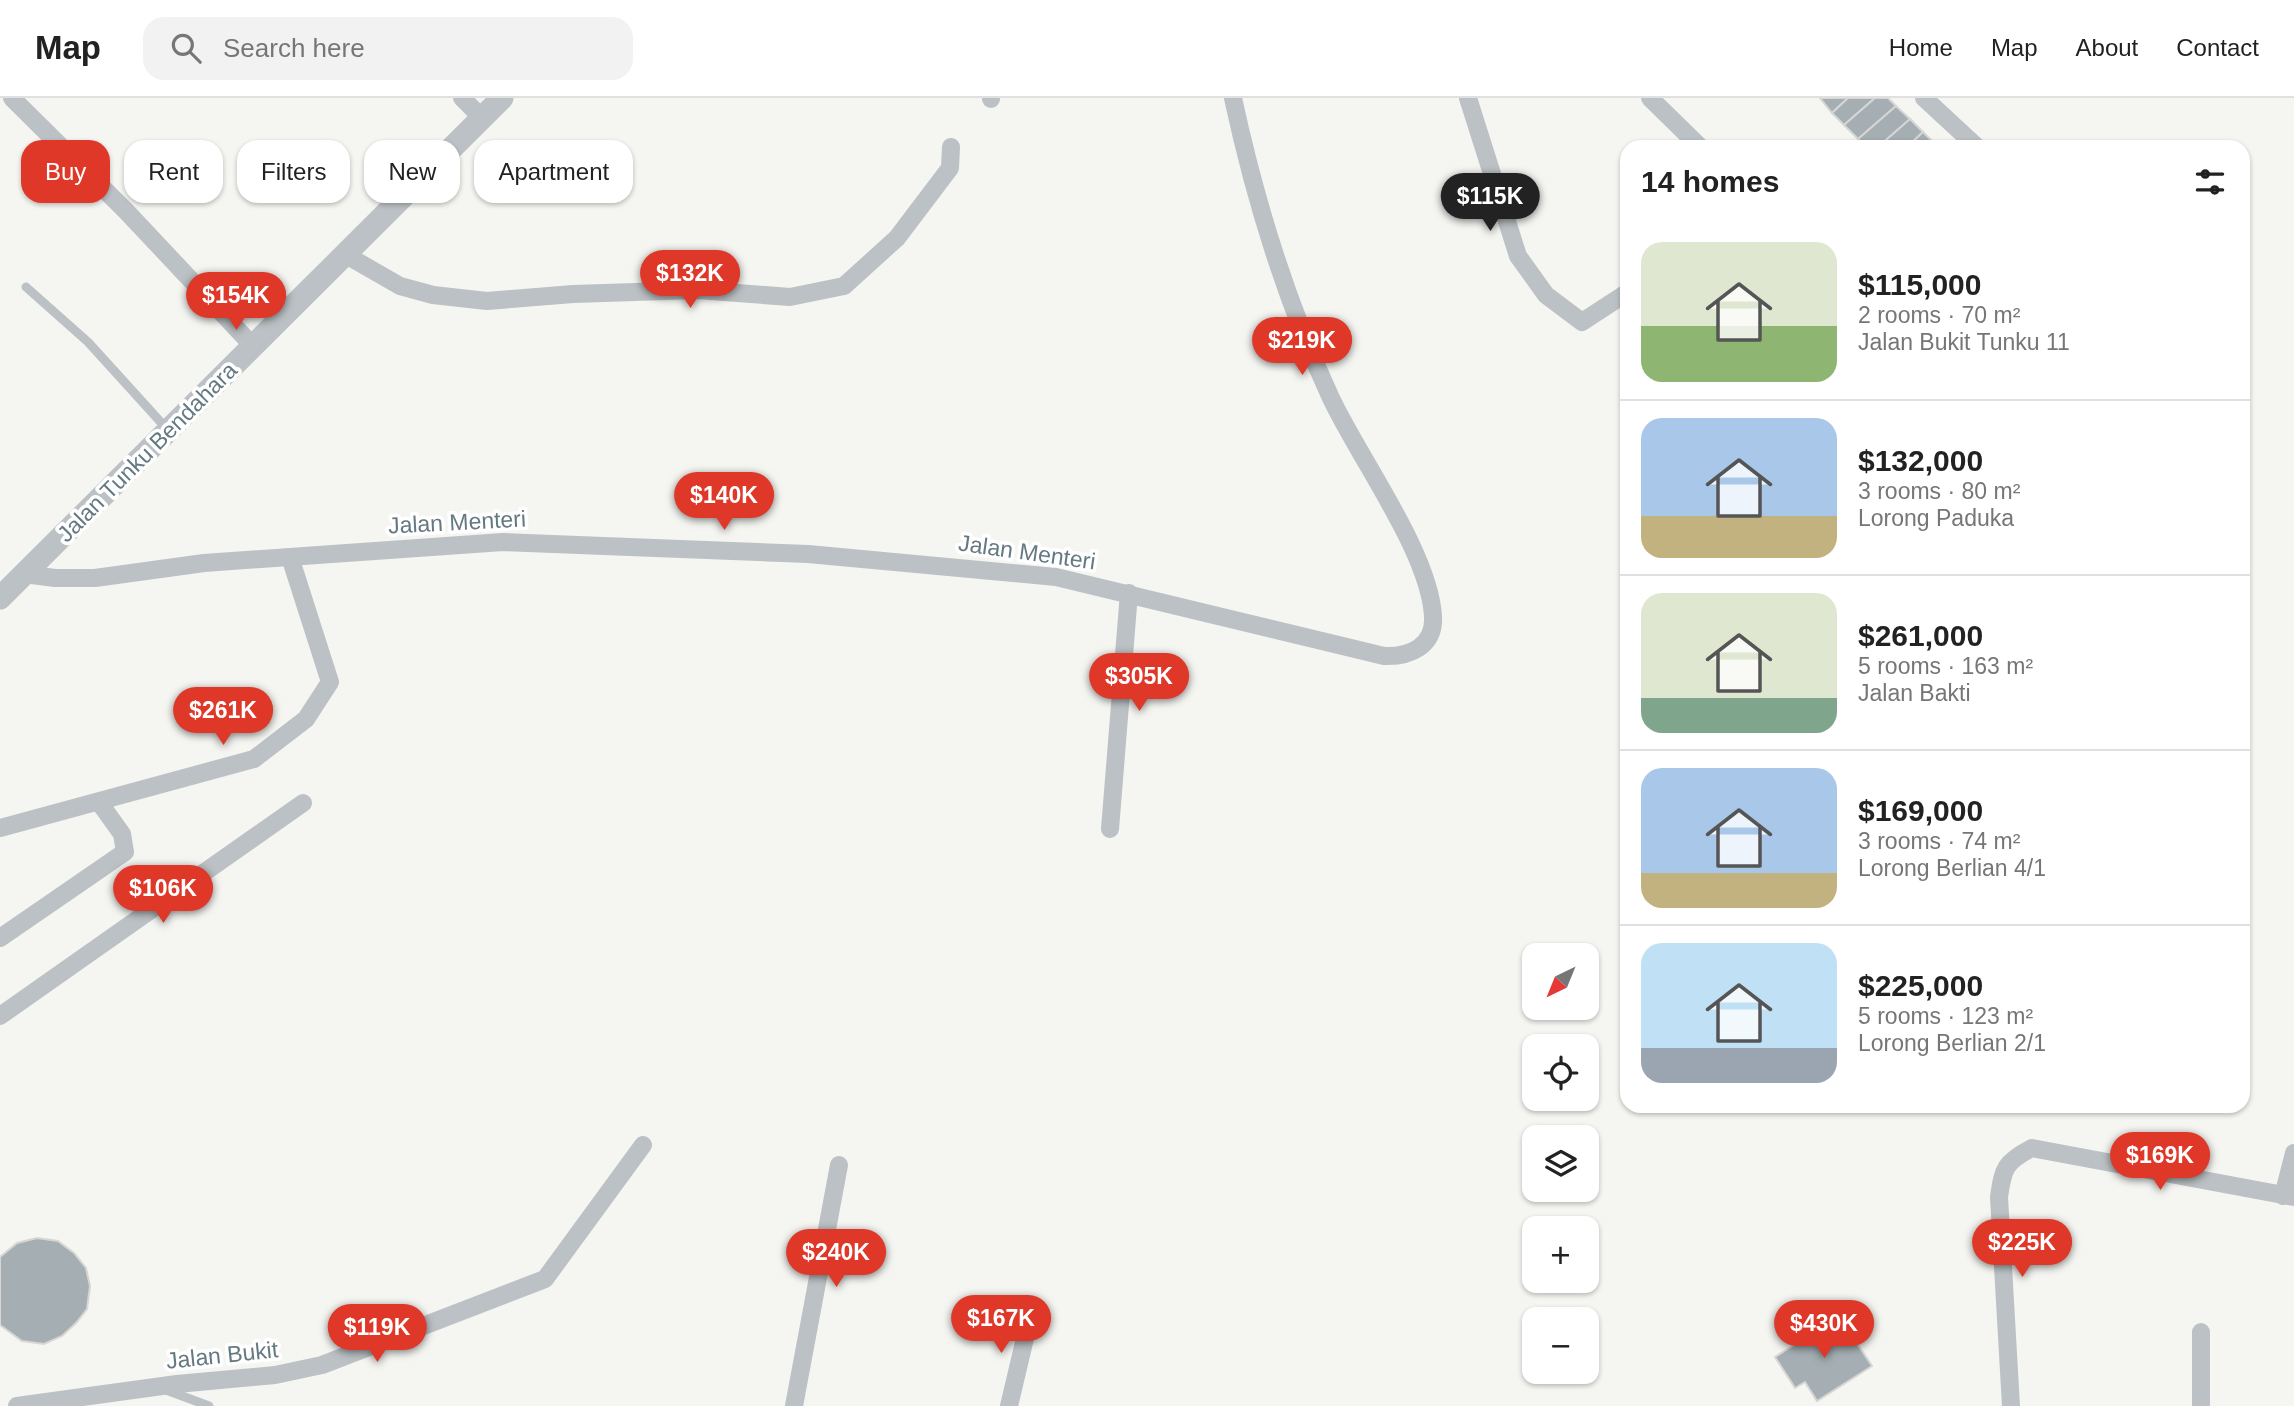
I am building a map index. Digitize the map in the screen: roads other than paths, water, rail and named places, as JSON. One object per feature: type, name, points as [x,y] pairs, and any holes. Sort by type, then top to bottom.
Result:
[{"type":"street","points":[[12,98],[126,211],[253,346]]},
{"type":"street","points":[[462,98],[482,118]]},
{"type":"street","name":"Jalan Tunku Bendahara","points":[[9,585],[169,430],[502,98]]},
{"type":"street","name":"Jalan Menteri","points":[[9,585],[55,578],[95,578],[204,563],[503,542],[808,554],[1056,576],[1384,656],[1403,657],[1419,649],[1430,635],[1434,618],[1427,584],[1411,547],[1330,396],[1273,253],[1245,155],[1233,98]]},
{"type":"street","points":[[1468,98],[1518,256],[1546,295],[1582,322],[1620,297]]},
{"type":"street","points":[[1650,98],[1693,140]]},
{"type":"street","points":[[1924,98],[1969,140]]},
{"type":"street","points":[[346,255],[400,286],[433,295],[487,301],[573,294],[697,290],[790,297],[844,286],[897,238],[950,168],[951,147]]},
{"type":"street","points":[[0,828],[254,759],[306,719],[330,682],[290,557]]},
{"type":"street","points":[[1110,830],[1129,593]]},
{"type":"street","points":[[0,938],[125,852],[122,834],[99,802]]},
{"type":"street","points":[[0,1016],[303,803]]},
{"type":"street","name":"Jalan Bukit","points":[[17,1406],[158,1387],[275,1376],[322,1365],[545,1279],[643,1145]]},
{"type":"street","points":[[2011,1406],[2000,1197],[2003,1169],[2015,1157],[2032,1148],[2289,1196],[2294,1153]]},
{"type":"street","points":[[794,1406],[839,1165]]},
{"type":"street","points":[[1009,1406],[1031,1313]]},
{"type":"street","points":[[2201,1332],[2202,1406]]},
{"type":"lane","points":[[26,287],[88,342],[169,430]]},
{"type":"lane","points":[[158,1387],[209,1406]]}]
